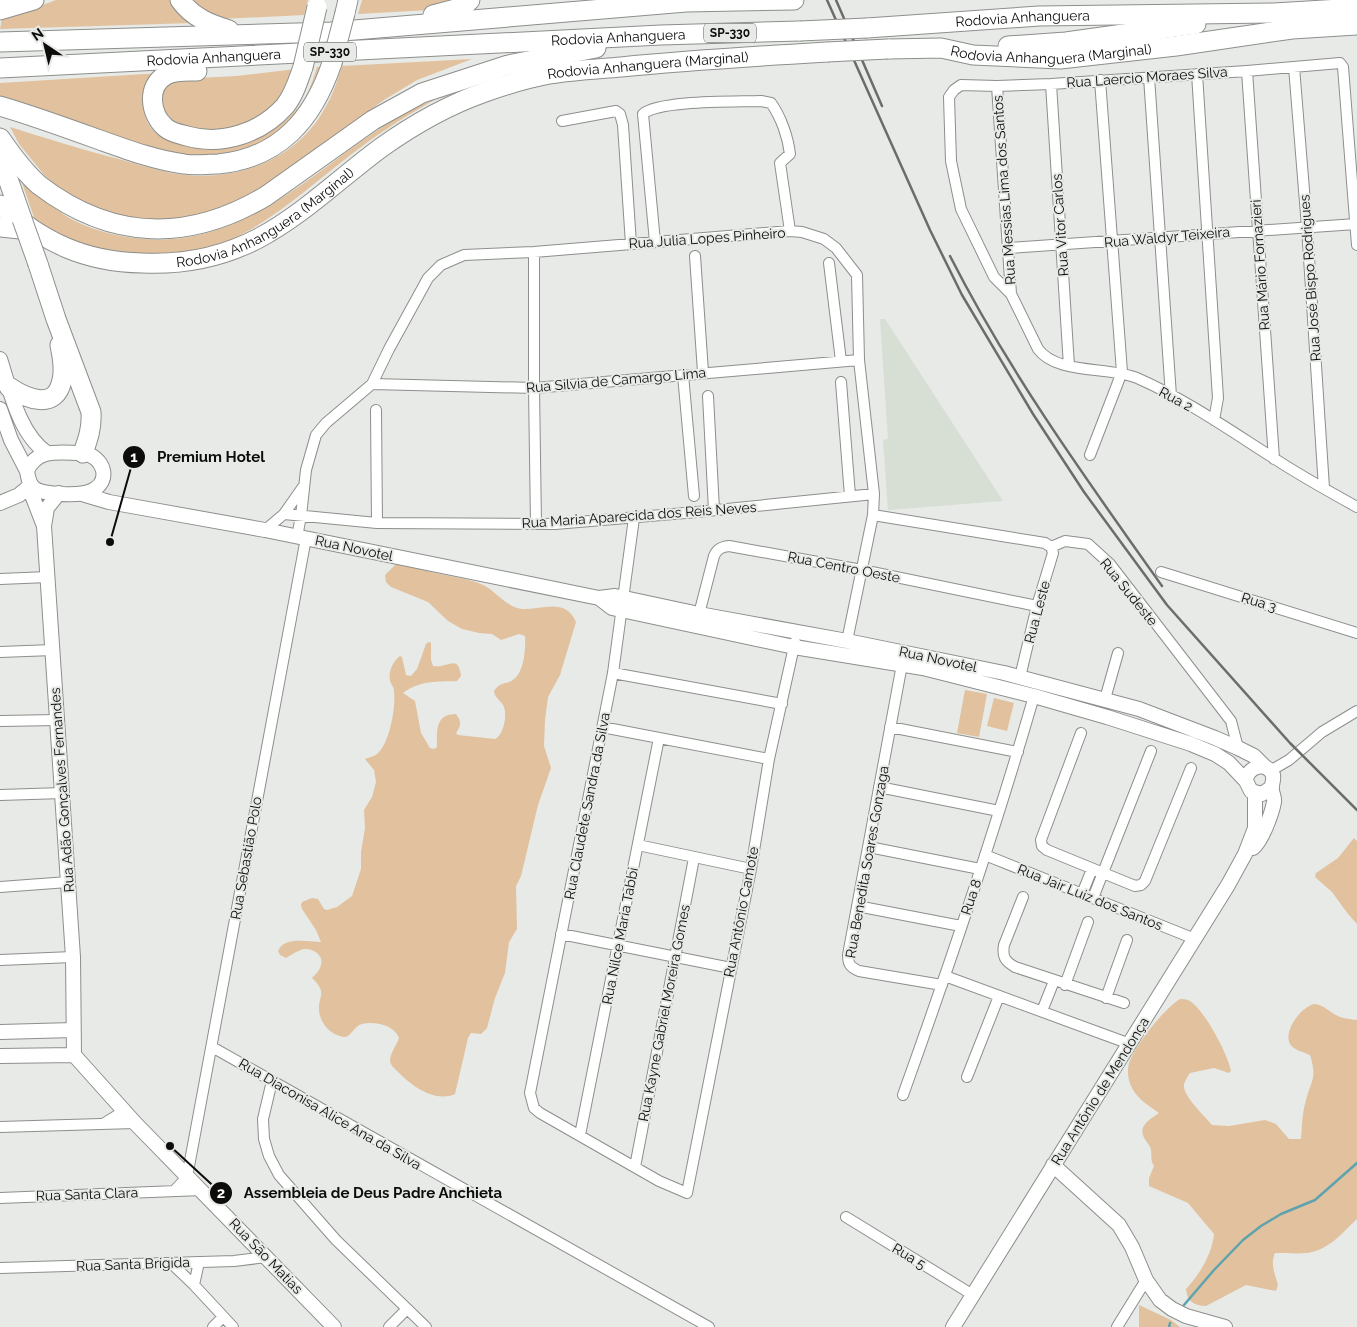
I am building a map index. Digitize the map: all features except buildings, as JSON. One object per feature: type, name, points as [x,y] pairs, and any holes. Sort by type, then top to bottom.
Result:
[{"type":"highway","points":[[0,2],[7,0]]},
{"type":"highway","points":[[0,10],[34,0]]},
{"type":"highway","points":[[180,0],[187,10],[206,23],[240,34]]},
{"type":"highway","points":[[373,29],[463,7],[470,0]]},
{"type":"highway","points":[[624,0],[686,2]]},
{"type":"highway","name":"Rodovia Anhanguera","points":[[0,42],[331,32],[686,2],[794,0]]},
{"type":"highway","points":[[318,3],[303,68],[295,89],[285,105],[271,118],[254,129],[237,136],[216,140],[191,138],[176,134],[167,129],[160,122],[152,105],[155,88],[161,79],[176,72],[270,66],[328,58]]},
{"type":"highway","points":[[0,106],[32,115],[140,155],[185,165],[230,162],[254,156],[279,143],[301,123],[316,101],[328,58],[347,7]]},
{"type":"highway","name":"Rodovia Anhanguera","points":[[0,68],[328,58],[661,35],[867,28],[1039,16],[1274,13],[1357,8]]},
{"type":"highway","points":[[942,48],[1066,42],[1274,13]]},
{"type":"highway","name":"Rodovia Anhanguera (Marginal)","points":[[0,205],[19,221],[78,253],[98,259],[124,263],[175,263],[202,259],[236,249],[260,238],[297,213],[383,146],[431,116],[486,92],[550,74],[662,62],[888,49],[942,48],[980,55],[1060,59],[1176,46],[1292,29],[1357,25]]},
{"type":"highway","points":[[0,138],[10,153],[39,184],[66,203],[110,222],[147,229],[165,230],[180,228],[217,218],[248,206],[266,196],[373,120],[428,90],[508,65],[661,35]]},
{"type":"highway","points":[[0,117],[82,141],[111,144]]},
{"type":"highway","points":[[0,156],[91,412],[92,425],[83,453]]},
{"type":"highway","points":[[0,227],[20,229],[28,226]]},
{"type":"highway","points":[[10,387],[26,397],[36,400],[48,399],[55,395],[62,380],[63,362],[56,318]]},
{"type":"street","name":"Rua Laercio Moraes Silva","points":[[1011,294],[994,277],[961,209],[952,161],[949,97],[954,90],[961,86],[1051,84],[1340,63],[1343,67],[1356,224]]},
{"type":"street","name":"Rua José Bispo Rodrigues","points":[[1294,67],[1307,227],[1324,488]]},
{"type":"street","name":"Rua Mário Fornazieri","points":[[1247,71],[1274,458]]},
{"type":"street","points":[[1197,74],[1218,398],[1214,420]]},
{"type":"street","points":[[1149,77],[1172,396]]},
{"type":"street","points":[[1090,455],[1122,372],[1100,80]]},
{"type":"street","name":"Rua Vitor Carlos","points":[[1051,84],[1069,366]]},
{"type":"street","name":"Rua Messias Lima dos Santos","points":[[997,86],[1011,294]]},
{"type":"street","points":[[655,242],[643,114],[647,111],[672,105],[761,101],[771,103],[778,113],[789,146],[790,154],[780,163],[790,231]]},
{"type":"street","points":[[562,121],[616,111],[620,114],[623,125],[631,244]]},
{"type":"street","name":"Rua Waldyr Teixeira","points":[[1009,248],[1356,224]]},
{"type":"street","points":[[1356,224],[1357,245]]},
{"type":"street","name":"Rua Julia Lopes Pinheiro","points":[[301,538],[301,516],[306,470],[316,435],[326,423],[372,384],[424,286],[434,271],[441,265],[464,255],[534,252],[790,231],[802,232],[824,239],[836,248],[857,275],[859,360],[874,494],[873,515],[847,641]]},
{"type":"street","points":[[534,252],[536,524]]},
{"type":"street","points":[[695,256],[703,372]]},
{"type":"street","points":[[829,263],[841,361]]},
{"type":"street","name":"Rua 2","points":[[1011,294],[1038,349],[1049,360],[1069,366],[1122,372],[1139,379],[1214,420],[1274,458],[1357,506]]},
{"type":"street","points":[[0,359],[26,431],[38,447],[47,453]]},
{"type":"street","name":"Rua Silvia de Camargo Lima","points":[[372,384],[534,388],[859,360]]},
{"type":"street","points":[[683,375],[694,496]]},
{"type":"street","points":[[840,382],[850,496]]},
{"type":"street","points":[[708,396],[714,510]]},
{"type":"street","points":[[0,409],[11,440],[27,471]]},
{"type":"street","points":[[376,410],[377,523]]},
{"type":"street","points":[[27,471],[30,462],[47,453],[90,454],[102,466],[109,502]]},
{"type":"street","name":"Rua Adão Gonçalves Fernandes","points":[[27,471],[32,486],[32,496],[44,526]]},
{"type":"street","points":[[82,494],[98,487],[104,476]]},
{"type":"street","points":[[0,503],[11,500],[32,486]]},
{"type":"street","name":"Rua Novotel","points":[[32,486],[47,493],[82,494],[109,502],[265,530],[599,598],[615,596],[623,604],[794,647],[903,658],[1020,677],[1105,699],[1216,738],[1254,756],[1270,776]]},
{"type":"street","name":"Rua Julia Lopes Pinheiro","points":[[265,530],[284,514],[304,486]]},
{"type":"street","name":"Rua Adão Gonçalves Fernandes","points":[[59,493],[47,508],[44,526],[73,957],[74,1055]]},
{"type":"street","name":"Rua Maria Aparecida dos Reis Neves","points":[[284,514],[377,523],[536,524],[634,518],[874,494]]},
{"type":"street","name":"Rua Sudeste","points":[[873,515],[1045,544],[1051,547],[1065,541],[1088,544],[1110,564],[1231,721],[1238,748]]},
{"type":"street","name":"Rua Claudete Sandra da Silva","points":[[580,1135],[534,1108],[530,1093],[613,673],[634,518]]},
{"type":"street","name":"Rua Sebastião Polo","points":[[188,1177],[264,758],[301,538]]},
{"type":"street","name":"Rua Centro Oeste","points":[[699,614],[714,556],[717,550],[729,546],[862,570],[1037,606]]},
{"type":"street","name":"Rua Leste","points":[[1020,677],[1037,606],[1053,553],[1051,547]]},
{"type":"street","name":"Rua 3","points":[[1161,572],[1357,633]]},
{"type":"street","points":[[0,579],[48,578]]},
{"type":"street","name":"Rua Novotel","points":[[623,604],[699,614],[847,641],[903,658],[923,668],[1034,696],[1199,747],[1229,763],[1246,781]]},
{"type":"street","name":"Rua Antônio Camote","points":[[635,1167],[659,1181],[687,1193],[770,759],[797,632]]},
{"type":"street","points":[[0,652],[53,650]]},
{"type":"street","points":[[1105,699],[1118,653]]},
{"type":"street","name":"Rua Benedita Soares Gonzaga","points":[[903,658],[848,955],[850,966],[858,971],[943,981]]},
{"type":"street","points":[[613,673],[782,704]]},
{"type":"street","points":[[1020,677],[1034,696],[1056,687]]},
{"type":"street","name":"Rua 8","points":[[903,1096],[962,926],[1034,696]]},
{"type":"street","points":[[1270,776],[1253,768],[1248,773],[1246,781],[1248,788],[1255,793],[1266,792],[1270,776],[1322,732],[1357,711]]},
{"type":"street","points":[[0,721],[58,720]]},
{"type":"street","points":[[602,727],[770,759]]},
{"type":"street","points":[[890,727],[1018,752]]},
{"type":"street","points":[[1081,733],[1041,840],[1042,846],[1047,850],[1135,886],[1141,885],[1145,881],[1191,768]]},
{"type":"street","name":"Rua Nilce Maria Tabbi","points":[[580,1135],[659,738]]},
{"type":"street","points":[[1093,898],[1151,751]]},
{"type":"street","name":"Rua Antônio de Mendonça","points":[[1245,854],[1257,845],[1274,801],[1270,776]]},
{"type":"street","points":[[879,787],[999,811]]},
{"type":"street","points":[[0,795],[63,793]]},
{"type":"street","name":"Rua Antônio de Mendonça","points":[[953,1327],[1228,885],[1245,854],[1255,828],[1255,793]]},
{"type":"street","points":[[638,845],[750,869]]},
{"type":"street","points":[[868,847],[980,869]]},
{"type":"street","name":"Rua Jair Luiz dos Santos","points":[[985,855],[1195,939]]},
{"type":"street","name":"Rua Kayne Gabriel Moreira Gomes","points":[[635,1167],[694,858]]},
{"type":"street","points":[[1082,894],[1092,869]]},
{"type":"street","points":[[0,887],[68,882]]},
{"type":"street","points":[[1023,897],[1004,945],[1003,957],[1015,966],[1054,981],[1124,1003]]},
{"type":"street","points":[[857,906],[962,926]]},
{"type":"street","points":[[1065,985],[1088,922]]},
{"type":"street","points":[[561,934],[731,968]]},
{"type":"street","points":[[1106,998],[1128,940]]},
{"type":"street","points":[[0,960],[73,957]]},
{"type":"street","points":[[943,981],[998,996],[1130,1044]]},
{"type":"street","points":[[1042,1011],[1054,981]]},
{"type":"street","points":[[967,1077],[998,996]]},
{"type":"street","points":[[0,1032],[73,1030]]},
{"type":"street","name":"Rua Diaconisa Alice Ana da Silva","points":[[212,1047],[709,1327]]},
{"type":"street","points":[[0,1056],[74,1055]]},
{"type":"street","name":"Rua São Matias","points":[[74,1055],[135,1123],[334,1327]]},
{"type":"street","points":[[272,1081],[263,1119],[264,1139],[269,1156],[279,1175],[336,1240],[426,1327]]},
{"type":"street","points":[[103,1124],[124,1111]]},
{"type":"street","points":[[0,1127],[135,1123]]},
{"type":"street","points":[[580,1135],[635,1167]]},
{"type":"street","points":[[1053,1165],[1119,1226],[1127,1236],[1146,1280],[1160,1300],[1172,1310],[1186,1316],[1225,1327]]},
{"type":"street","points":[[175,1190],[188,1177]]},
{"type":"street","name":"Rua Santa Clara","points":[[0,1198],[202,1190]]},
{"type":"street","name":"Rua 5","points":[[846,1217],[973,1295]]},
{"type":"street","name":"Rua Santa Brígida","points":[[0,1268],[251,1260],[267,1257]]},
{"type":"street","points":[[194,1285],[199,1262]]},
{"type":"street","points":[[171,1263],[233,1327]]},
{"type":"street","points":[[1117,1327],[1146,1280]]},
{"type":"street","points":[[389,1327],[407,1309]]},
{"type":"street","points":[[213,1327],[223,1316]]},
{"type":"shaded area","points":[[56,0],[173,0],[193,23],[0,29],[2,18]]},
{"type":"shaded area","points":[[188,0],[308,0],[304,15],[220,19],[201,12]]},
{"type":"shaded area","points":[[362,0],[463,0],[430,10],[358,14]]},
{"type":"shaded area","points":[[472,59],[417,80],[384,100],[246,200],[193,219],[137,220],[91,207],[63,191],[45,176],[19,144],[10,127],[91,152],[171,173],[193,176],[238,172],[279,156],[297,143],[312,127],[325,108],[333,93],[342,66]]},
{"type":"shaded area","points":[[328,66],[302,117],[250,152],[199,158],[148,147],[0,101],[0,83],[161,73],[149,89],[145,99],[145,115],[151,128],[177,144],[194,147],[227,148],[256,139],[270,132],[283,122],[303,101],[317,67]]},
{"type":"shaded area","points":[[296,69],[280,101],[252,123],[217,134],[178,128],[161,111],[160,95],[167,85],[180,79],[236,76]]},
{"type":"shaded area","points":[[440,97],[357,150],[278,212],[252,229],[224,242],[195,252],[162,256],[125,254],[81,246],[36,223],[22,183],[71,219],[89,227],[125,237],[178,239],[211,232],[241,221],[298,187],[386,124]]},
{"type":"shaded area","points":[[880,319],[885,319],[1003,501],[888,510],[883,440],[888,439]]},
{"type":"shaded area","points":[[399,557],[431,572],[483,585],[506,603],[517,608],[559,607],[571,614],[576,622],[560,675],[548,697],[544,746],[551,768],[538,805],[521,876],[516,886],[517,929],[509,942],[505,973],[495,998],[487,1028],[481,1034],[471,1033],[468,1038],[455,1094],[447,1096],[432,1095],[424,1092],[410,1083],[393,1067],[390,1058],[399,1038],[389,1027],[373,1023],[362,1024],[346,1037],[339,1036],[329,1030],[320,1017],[320,989],[312,978],[318,972],[322,962],[320,956],[311,950],[304,949],[286,958],[280,955],[278,951],[286,943],[303,941],[321,942],[316,930],[302,909],[302,902],[312,898],[318,899],[324,909],[327,910],[337,907],[352,896],[361,869],[361,852],[365,828],[364,810],[372,797],[376,782],[374,770],[365,759],[379,752],[389,732],[394,698],[394,688],[390,681],[390,674],[397,658],[402,657],[406,675],[411,676],[417,669],[426,644],[429,642],[431,643],[433,666],[455,664],[460,669],[461,676],[457,681],[422,684],[403,693],[415,701],[421,733],[430,748],[434,749],[437,747],[439,724],[444,717],[449,715],[456,714],[460,721],[460,726],[456,733],[458,735],[495,739],[503,729],[505,713],[503,705],[494,691],[499,685],[514,679],[520,671],[525,653],[525,636],[519,634],[501,640],[492,634],[462,629],[448,621],[428,602],[391,587],[386,582],[385,575],[397,563]]},
{"type":"shaded area","points":[[965,690],[987,694],[979,737],[957,733]]},
{"type":"shaded area","points":[[994,698],[1014,703],[1007,731],[987,726]]},
{"type":"shaded area","points":[[1354,838],[1357,841],[1357,924],[1332,892],[1315,877],[1316,873],[1338,858]]},
{"type":"shaded area","points":[[1180,999],[1188,1000],[1201,1012],[1220,1043],[1231,1071],[1229,1073],[1214,1068],[1190,1073],[1184,1084],[1184,1089],[1190,1100],[1212,1125],[1229,1126],[1265,1120],[1276,1124],[1289,1139],[1301,1139],[1304,1108],[1313,1075],[1310,1055],[1290,1044],[1288,1039],[1291,1026],[1304,1010],[1314,1004],[1320,1005],[1340,1017],[1357,1020],[1357,1219],[1329,1245],[1315,1251],[1307,1253],[1275,1253],[1273,1265],[1278,1285],[1276,1291],[1246,1285],[1206,1306],[1192,1302],[1188,1297],[1186,1289],[1204,1263],[1211,1249],[1214,1234],[1188,1203],[1149,1186],[1149,1178],[1154,1166],[1150,1148],[1142,1131],[1144,1125],[1159,1113],[1136,1094],[1131,1086],[1128,1075],[1129,1063],[1144,1037],[1158,1019]]},
{"type":"shaded area","points":[[1139,1305],[1171,1320],[1180,1327],[1139,1327]]},
{"type":"waterway","points":[[1184,1305],[1243,1240],[1281,1214],[1315,1200],[1357,1163]]},
{"type":"waterway","points":[[1169,1327],[1170,1323]]},
{"type":"railway","points":[[827,0],[930,230],[962,295],[1033,414],[1084,492],[1167,605],[1290,743],[1357,810]]},
{"type":"railway","points":[[836,0],[882,106]]},
{"type":"railway","points":[[950,256],[997,341],[1023,383],[1077,465],[1162,586]]},
{"type":"place","name":"Premium Hotel","points":[[110,542]]},
{"type":"place","name":"Assembleia de Deus Padre Anchieta","points":[[170,1146]]}]
